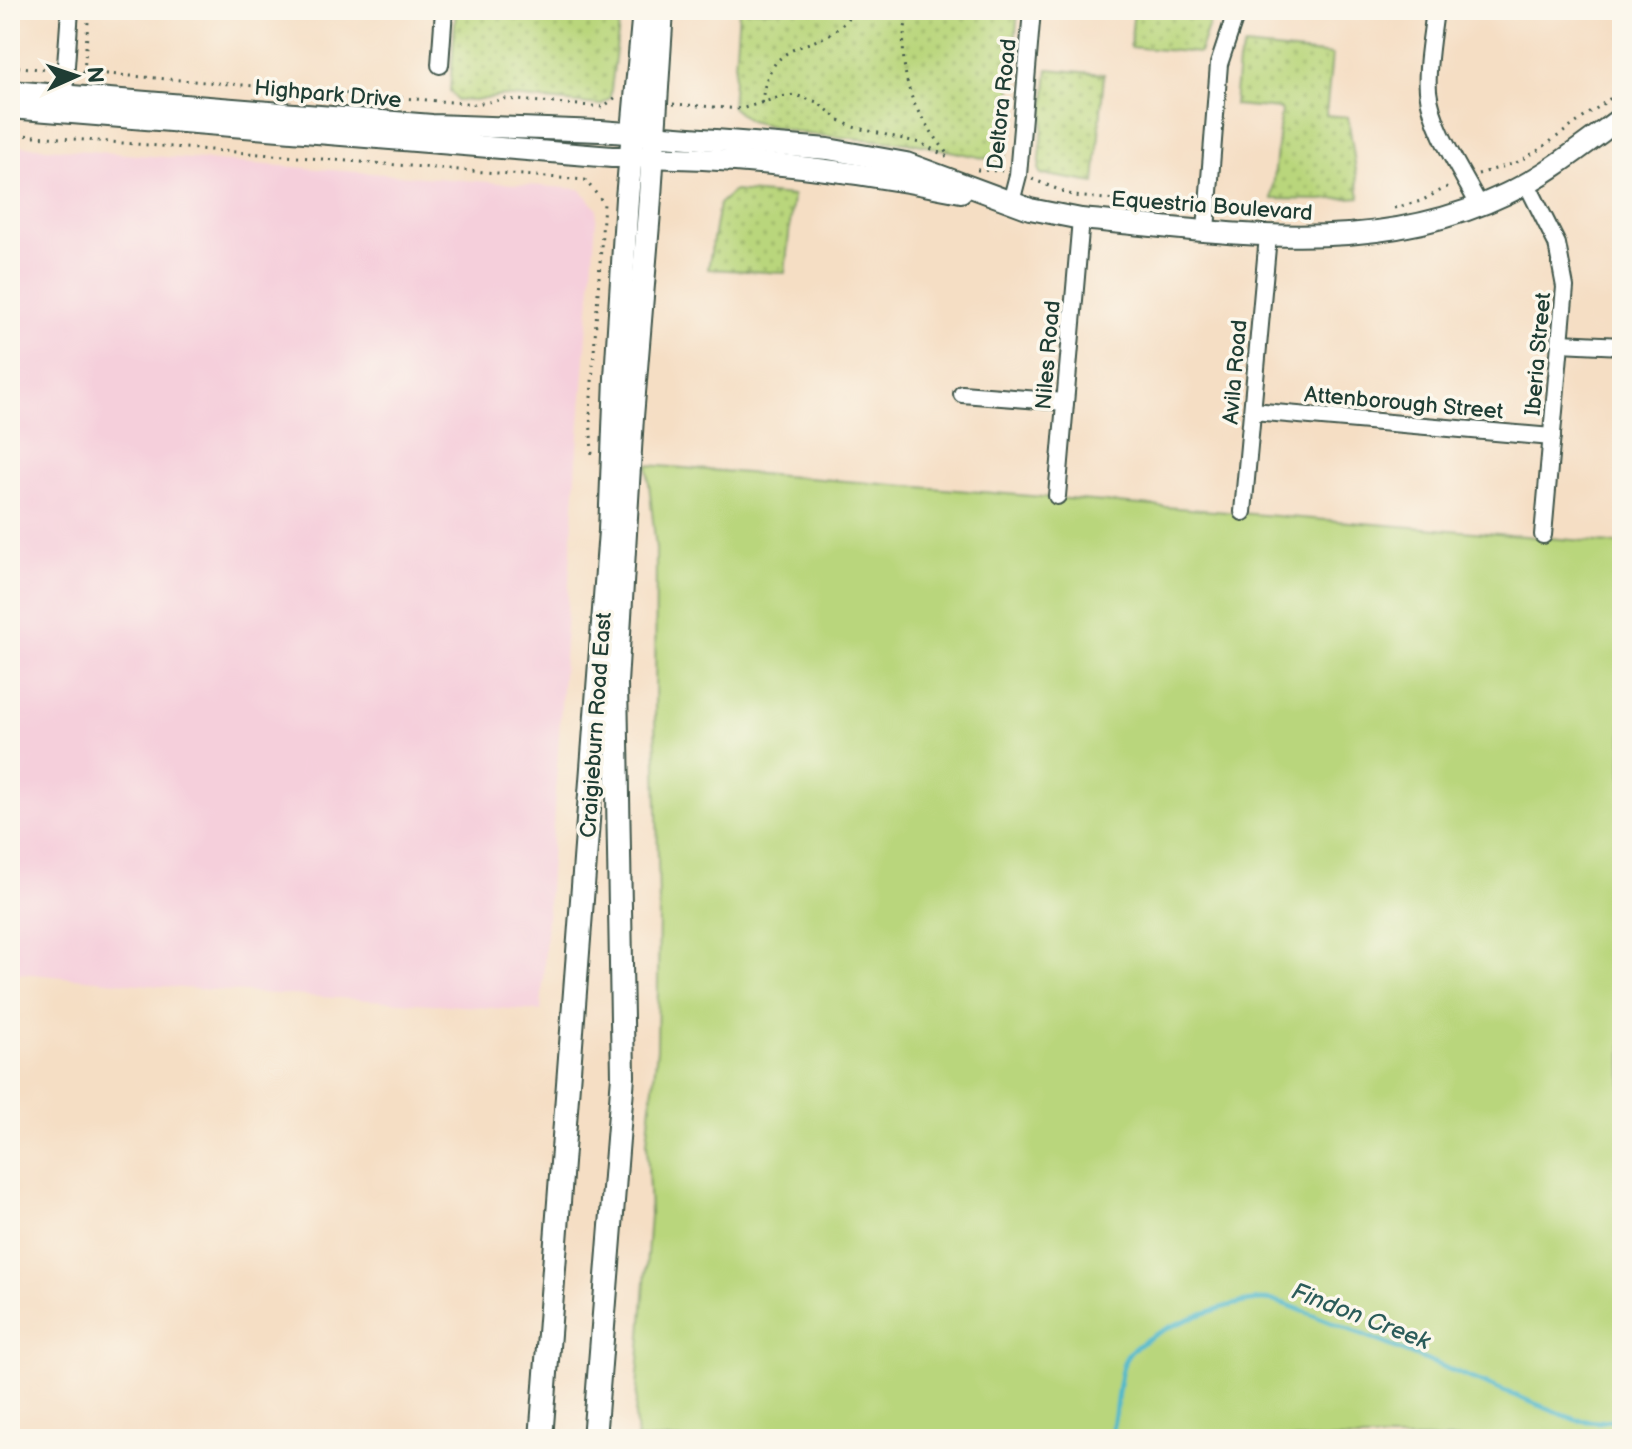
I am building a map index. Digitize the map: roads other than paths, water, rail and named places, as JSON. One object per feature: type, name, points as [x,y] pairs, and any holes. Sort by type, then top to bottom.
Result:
[{"type":"main road","name":"Craigieburn Road East","points":[[596,1436],[623,1076],[616,683],[632,417],[642,146],[636,102],[644,10]]},
{"type":"main road","name":"Craigieburn Road East","points":[[636,102],[662,10]]},
{"type":"main road","name":"Craigieburn Road East","points":[[541,1439],[610,531],[617,363],[642,146]]},
{"type":"street","points":[[63,104],[70,10]]},
{"type":"street","points":[[440,65],[444,10]]},
{"type":"street","name":"Deltora Road","points":[[1011,202],[1018,175],[1032,10]]},
{"type":"street","points":[[1206,230],[1219,64],[1237,10]]},
{"type":"street","points":[[1435,10],[1428,84],[1431,106],[1479,205]]},
{"type":"street","name":"Highpark Drive","points":[[10,91],[63,104]]},
{"type":"street","name":"Highpark Drive","points":[[10,108],[63,104],[642,146]]},
{"type":"street","name":"Equestria Boulevard","points":[[642,146],[858,152],[943,175],[1043,212],[1081,219],[1268,236],[1370,234],[1449,217],[1527,184],[1622,117]]},
{"type":"street","name":"Iberia Street","points":[[1527,184],[1561,257],[1565,287],[1543,535]]},
{"type":"street","name":"Niles Road","points":[[1057,496],[1081,219]]},
{"type":"street","name":"Avila Road","points":[[1243,512],[1268,236]]},
{"type":"street","points":[[1560,343],[1622,346]]},
{"type":"street","points":[[962,394],[1065,402]]},
{"type":"street","name":"Attenborough Street","points":[[1253,411],[1552,437]]},
{"type":"waterway","name":"Findon Creek","points":[[1109,1439],[1122,1370],[1133,1350],[1166,1329],[1210,1311],[1264,1300],[1296,1308],[1576,1420],[1598,1422],[1622,1418]]}]
